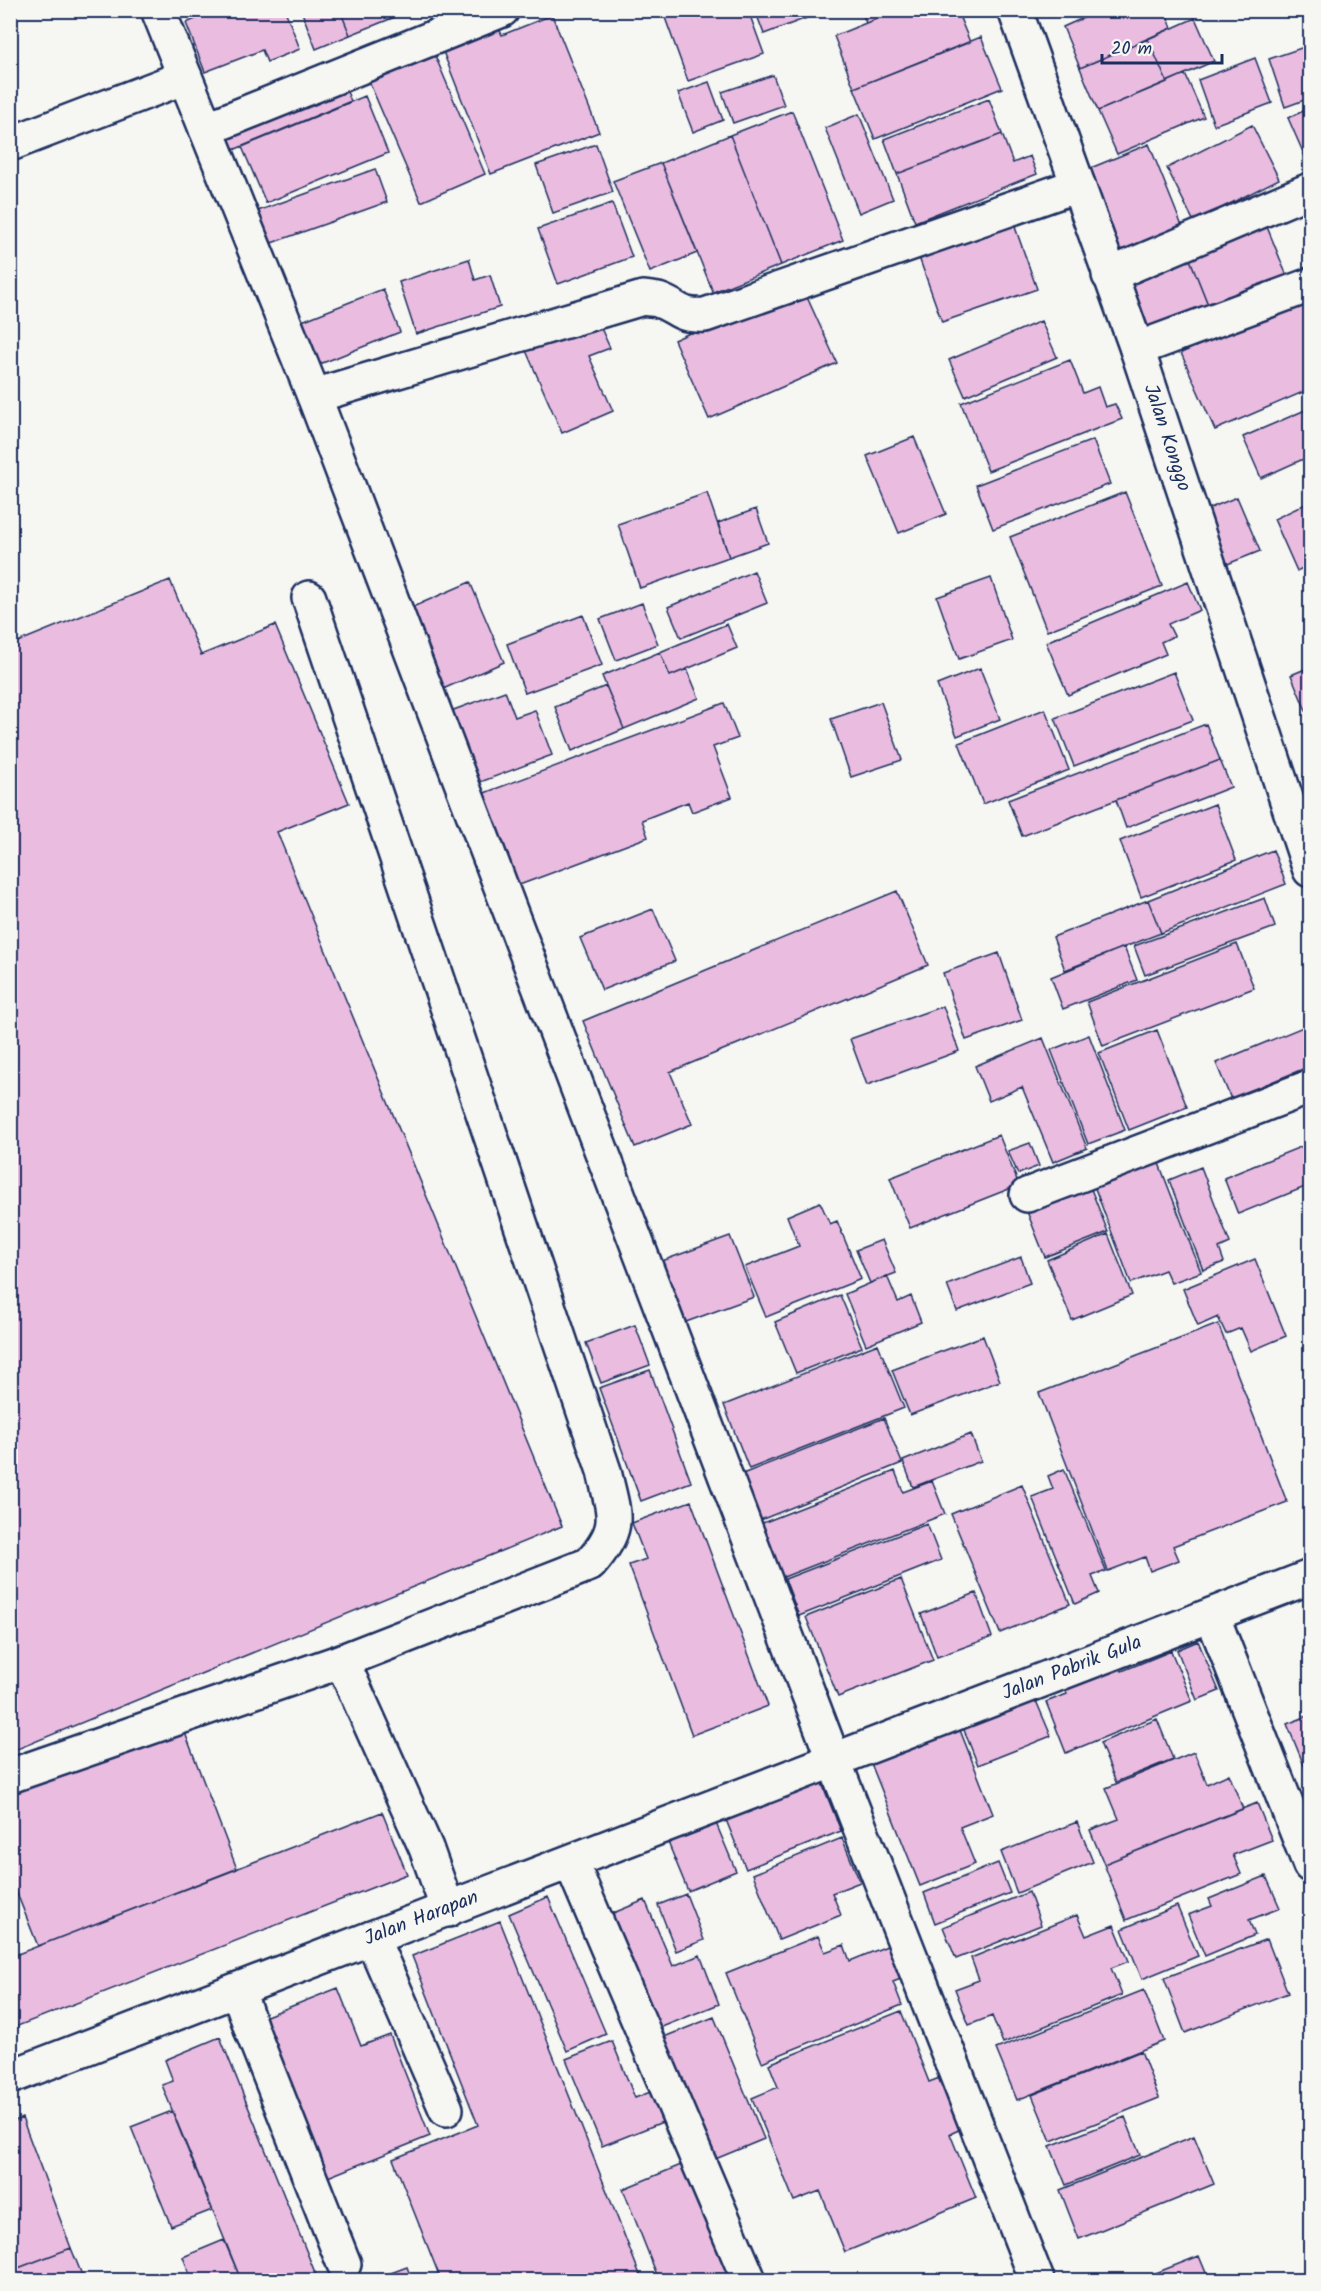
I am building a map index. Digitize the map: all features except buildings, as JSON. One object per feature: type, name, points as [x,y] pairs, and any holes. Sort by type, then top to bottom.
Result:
[{"type":"street","points":[[158,10],[314,396],[834,1761],[1037,2280]]},
{"type":"street","points":[[206,129],[502,10]]},
{"type":"street","name":"Jalan Konggo","points":[[1016,10],[1137,348],[1311,870]]},
{"type":"street","points":[[10,144],[184,77]]},
{"type":"street","points":[[314,396],[644,298],[659,300],[675,310],[692,316],[705,315],[1078,185]]},
{"type":"street","points":[[1109,275],[1311,190]]},
{"type":"street","points":[[1137,348],[1311,285]]},
{"type":"street","points":[[10,1776],[342,1661],[590,1564],[607,1544],[615,1519],[604,1471],[309,598]]},
{"type":"street","points":[[1027,1195],[1311,1087]]},
{"type":"street","name":"Jalan Pabrik Gula","points":[[834,1761],[1311,1577]]},
{"type":"street","points":[[1212,1614],[1311,1865]]},
{"type":"street","points":[[342,1661],[426,1848],[448,1910]]},
{"type":"street","name":"Jalan Harapan","points":[[10,2077],[834,1761]]},
{"type":"street","points":[[571,1862],[749,2280]]},
{"type":"street","points":[[372,1938],[446,2109]]},
{"type":"street","points":[[238,1990],[344,2264]]}]
